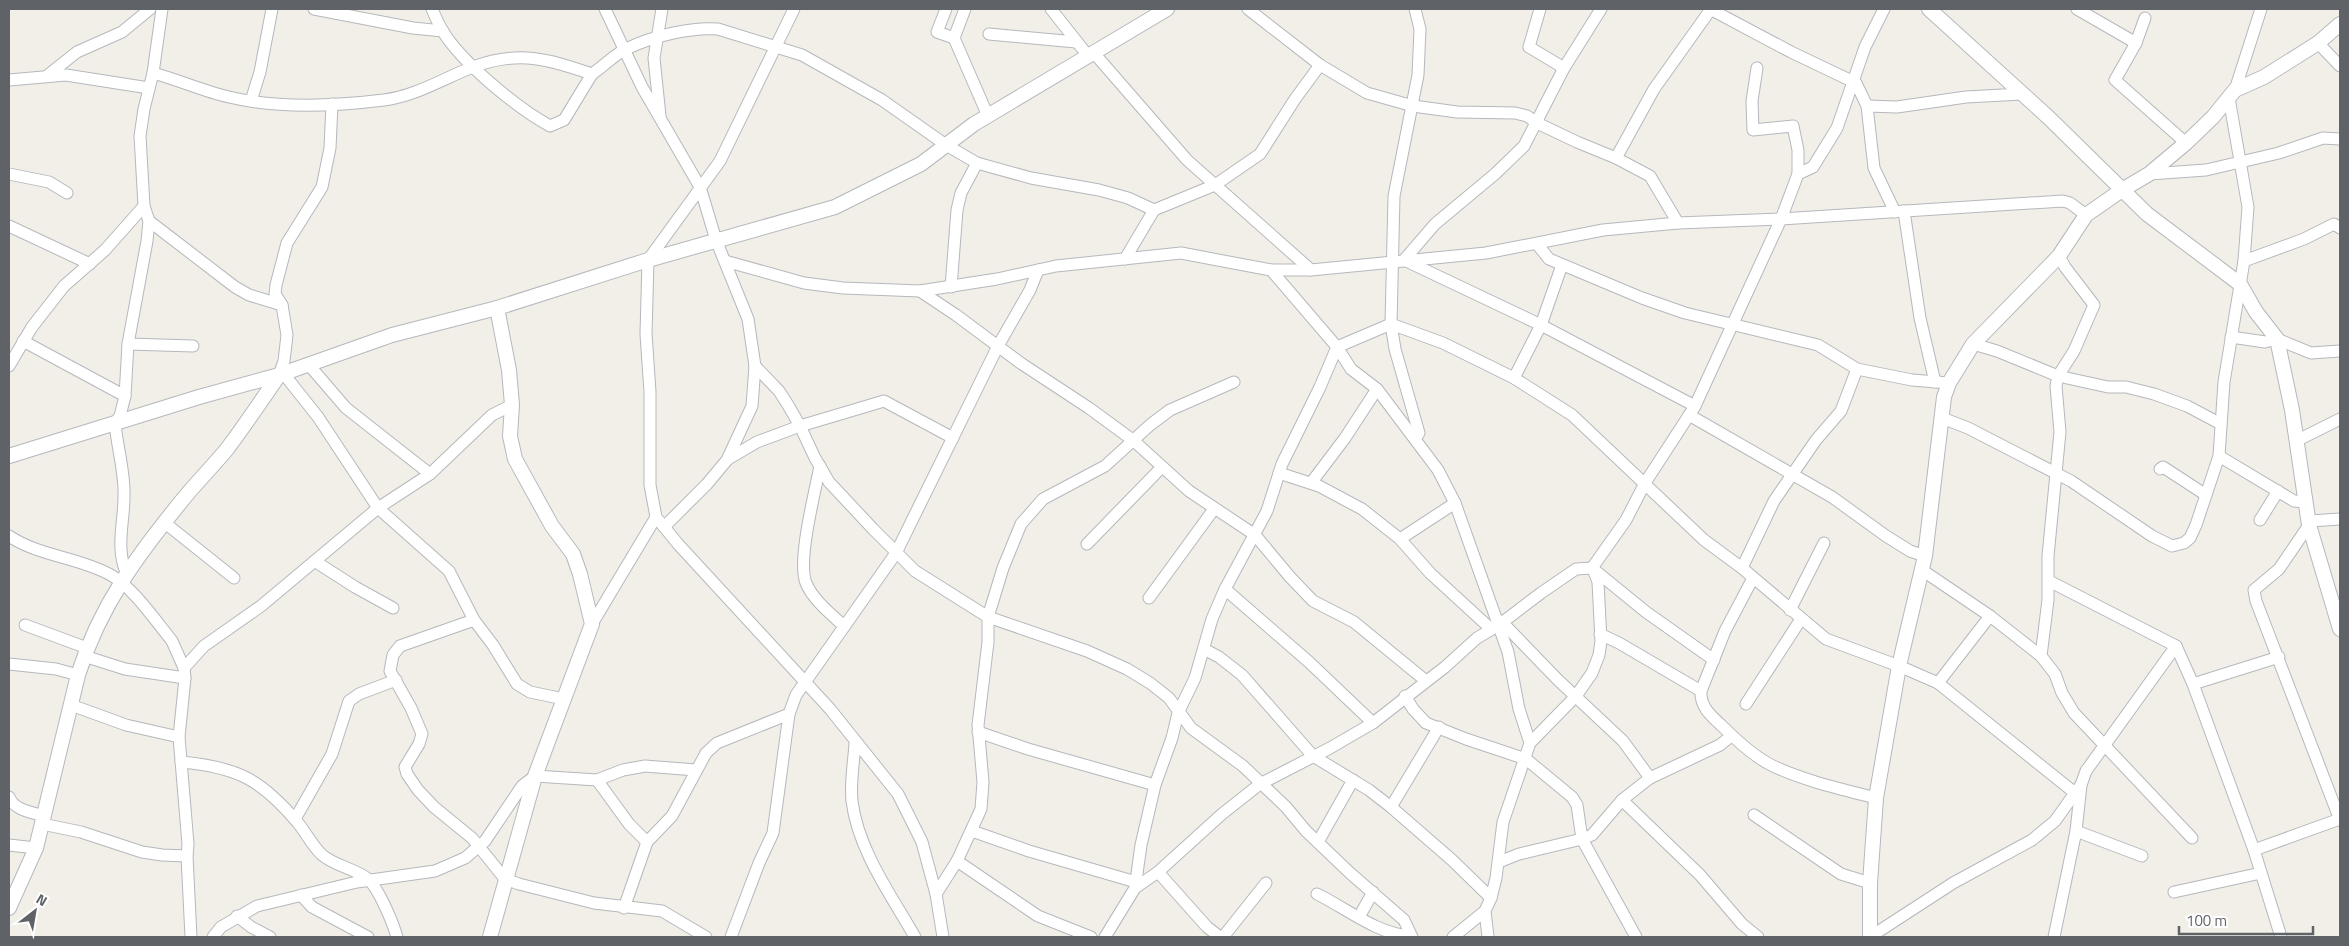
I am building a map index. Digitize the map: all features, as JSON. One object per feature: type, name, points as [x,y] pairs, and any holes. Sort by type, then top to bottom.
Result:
[{"type":"street","points":[[48,75],[77,52],[122,32],[150,9]]},
{"type":"street","points":[[162,9],[153,73],[140,136],[144,206],[150,221],[197,260],[235,287],[250,295],[282,305]]},
{"type":"street","points":[[251,101],[260,72],[272,9]]},
{"type":"street","points":[[314,9],[413,28],[443,31]]},
{"type":"street","points":[[432,9],[443,31],[474,67],[507,96],[550,126],[564,120],[592,74],[625,49],[656,38],[696,30],[713,29],[777,46],[802,55],[882,100],[946,145],[977,163],[1031,178],[1099,190],[1128,198],[1154,210]]},
{"type":"street","points":[[605,9],[642,86],[700,187],[716,240],[748,319],[756,366],[752,406],[728,460]]},
{"type":"street","points":[[660,116],[654,58],[662,9]]},
{"type":"street","points":[[794,9],[777,46],[748,98],[720,161],[648,260],[646,334],[650,392],[650,485],[656,517],[664,527],[830,709],[898,794],[922,842],[936,894],[943,937]]},
{"type":"street","points":[[946,9],[937,32],[954,38]]},
{"type":"street","points":[[965,9],[954,38],[988,116]]},
{"type":"street","points":[[1051,9],[1076,42],[1091,55],[1187,160],[1261,228],[1311,270]]},
{"type":"street","points":[[9,456],[281,374],[392,336],[497,308],[648,260],[835,207],[921,164],[988,116],[1166,9]]},
{"type":"street","points":[[1248,9],[1320,65],[1367,94],[1412,106],[1457,112],[1515,113],[1527,116],[1537,124],[1616,158],[1650,176],[1678,223]]},
{"type":"street","points":[[1415,9],[1420,29],[1420,49],[1418,74],[1394,196],[1399,261],[1391,324],[1395,349],[1419,432],[1415,439]]},
{"type":"street","points":[[1540,9],[1529,47],[1564,68]]},
{"type":"street","points":[[1399,261],[1435,224],[1495,174],[1524,146],[1537,124],[1564,68],[1601,9]]},
{"type":"street","points":[[1616,158],[1654,89],[1710,9],[1791,52],[1852,80],[1856,84],[1866,106],[1874,168],[1899,211],[1920,318],[1942,383],[1944,397],[1924,563],[1899,666],[1876,798],[1870,883],[1870,937]]},
{"type":"street","points":[[1798,174],[1813,167],[1837,128],[1852,80],[1876,23],[1884,9]]},
{"type":"street","points":[[1929,9],[2048,117],[2147,214],[2240,284],[2256,312],[2277,339],[2310,523],[2340,629]]},
{"type":"street","points":[[2077,9],[2136,43]]},
{"type":"street","points":[[1942,418],[1968,428],[2088,491],[2130,521],[2172,546],[2190,538],[2219,456],[2231,337],[2244,261],[2248,207],[2239,161],[2232,94],[2262,9]]},
{"type":"street","points":[[2145,18],[2136,43],[2115,80],[2186,143]]},
{"type":"street","points":[[1942,383],[1973,344],[2059,256],[2086,216],[2122,190],[2149,174],[2186,143],[2232,94],[2264,77],[2318,42],[2340,24]]},
{"type":"street","points":[[989,34],[1076,42]]},
{"type":"street","points":[[2318,42],[2340,66]]},
{"type":"street","points":[[153,73],[231,98],[290,104],[332,104],[385,100],[404,96],[438,84],[474,67],[528,57],[544,59],[592,74]]},
{"type":"street","points":[[1125,259],[1154,210],[1215,185],[1260,154],[1295,98],[1320,65]]},
{"type":"street","points":[[1592,568],[1626,520],[1645,483],[1692,411],[1734,324],[1781,219],[1798,174],[1798,150],[1793,126],[1753,130],[1752,101],[1756,68]]},
{"type":"street","points":[[9,80],[48,75],[66,75],[149,88]]},
{"type":"street","points":[[1866,106],[1898,107],[1966,97],[2022,94]]},
{"type":"street","points":[[9,908],[36,848],[78,675],[86,652],[123,576],[226,449],[281,374],[286,335],[282,305],[275,294],[283,255],[292,234],[308,212],[322,187],[330,148],[332,104]]},
{"type":"street","points":[[2149,174],[2206,170],[2279,153],[2323,138],[2340,139]]},
{"type":"street","points":[[951,286],[957,210],[961,193],[977,163]]},
{"type":"street","points":[[9,174],[49,182],[67,193]]},
{"type":"street","points":[[725,261],[804,283],[843,288],[920,291],[1038,270],[1181,253],[1271,270],[1311,270],[1486,253],[1603,230],[1678,223],[1781,219],[2063,201],[2070,203],[2086,216]]},
{"type":"street","points":[[9,366],[23,341],[64,286],[90,264],[144,206]]},
{"type":"street","points":[[150,221],[128,344],[125,396],[116,423],[124,492],[121,545],[123,576],[172,641],[184,673],[179,737],[187,818],[191,937]]},
{"type":"street","points":[[2244,261],[2304,239],[2338,222]]},
{"type":"street","points":[[9,226],[90,264]]},
{"type":"street","points":[[1537,244],[1550,259],[1650,301],[1685,313],[1818,345],[1857,369],[1912,380],[1942,383]]},
{"type":"street","points":[[2041,656],[2049,582],[2048,556],[2060,432],[2056,386],[2058,376],[2074,351],[2094,305],[2065,267],[2059,256]]},
{"type":"street","points":[[1399,261],[1541,325],[1692,411],[1792,475],[1832,497],[1910,551],[2041,656],[2054,674],[2062,693],[2074,713],[2106,744],[2192,838]]},
{"type":"street","points":[[1514,378],[1541,325],[1562,265]]},
{"type":"street","points":[[731,937],[759,863],[773,833],[789,714],[796,695],[896,553],[998,346],[1030,290],[1038,270]]},
{"type":"street","points":[[1271,270],[1337,347],[1351,370],[1377,389],[1438,470],[1456,502],[1497,625],[1508,652],[1519,709],[1530,743]]},
{"type":"street","points":[[920,291],[1134,441],[1162,467],[1214,509],[1255,535],[1313,601],[1354,622],[1426,681]]},
{"type":"street","points":[[497,308],[509,370],[512,405],[510,436],[515,459],[552,526],[573,554],[580,574],[592,624]]},
{"type":"street","points":[[1105,937],[1136,885],[1141,845],[1155,785],[1172,738],[1178,713],[1195,678],[1212,619],[1267,511],[1279,473],[1337,347],[1391,324],[1443,343],[1514,378],[1572,415],[1698,534],[1742,568],[1826,639],[1899,666],[1938,683],[2078,789]]},
{"type":"street","points":[[2231,337],[2265,342],[2277,339],[2311,353],[2340,351]]},
{"type":"street","points":[[23,341],[125,396]]},
{"type":"street","points":[[128,344],[193,346]]},
{"type":"street","points":[[1973,344],[1997,351],[2058,376],[2108,387],[2126,387],[2154,394],[2187,406],[2221,424]]},
{"type":"street","points":[[309,365],[346,408],[430,474]]},
{"type":"street","points":[[756,366],[779,391],[800,426],[820,466],[847,502],[915,571],[988,616],[1041,634],[1127,669],[1160,690],[1190,728],[1223,750],[1350,873],[1404,920],[1411,937]]},
{"type":"street","points":[[1742,568],[1774,501],[1816,440],[1841,411],[1857,369]]},
{"type":"street","points":[[281,374],[318,417],[378,508],[449,571],[474,620],[521,688],[564,699]]},
{"type":"street","points":[[936,894],[957,861],[981,809],[983,795],[978,732],[988,642],[988,616],[1014,539],[1021,524],[1036,505],[1072,482],[1105,466],[1150,425],[1170,410],[1234,382]]},
{"type":"street","points":[[1312,483],[1346,438],[1377,389]]},
{"type":"street","points":[[664,527],[728,460],[757,442],[800,426],[884,401],[952,438]]},
{"type":"street","points":[[184,673],[204,646],[261,606],[316,562],[378,508],[430,474],[492,415],[512,405]]},
{"type":"street","points":[[2296,441],[2340,419]]},
{"type":"street","points":[[2219,456],[2294,500],[2306,502]]},
{"type":"street","points":[[820,466],[807,534],[803,573],[811,592],[844,626]]},
{"type":"street","points":[[1087,544],[1162,467]]},
{"type":"street","points":[[2160,469],[2163,467],[2206,495]]},
{"type":"street","points":[[1279,473],[1312,483],[1362,509],[1400,539],[1430,573],[1497,625],[1576,696],[1623,741],[1650,778]]},
{"type":"street","points":[[2260,520],[2278,491]]},
{"type":"street","points":[[1400,539],[1456,502]]},
{"type":"street","points":[[1149,598],[1214,509]]},
{"type":"street","points":[[490,937],[535,776],[592,624],[656,517]]},
{"type":"street","points":[[2310,523],[2340,520]]},
{"type":"street","points":[[165,522],[234,578]]},
{"type":"street","points":[[2254,850],[2340,819],[2256,601],[2254,590],[2279,569],[2310,523]]},
{"type":"street","points":[[9,536],[45,552],[72,558],[109,573],[123,576]]},
{"type":"street","points":[[1790,610],[1824,543]]},
{"type":"street","points":[[316,562],[393,608]]},
{"type":"street","points":[[1488,937],[1485,912],[1491,898],[1499,862],[1503,822],[1530,743],[1576,696],[1599,655],[1598,582],[1592,568]]},
{"type":"street","points":[[972,831],[1136,885],[1158,872],[1222,814],[1260,784],[1373,722],[1497,625],[1576,569],[1592,568],[1653,617],[1714,660]]},
{"type":"street","points":[[1753,578],[1725,631],[1701,691],[1700,701],[1732,736],[1771,765],[1808,779],[1876,798]]},
{"type":"street","points":[[2049,582],[2176,646],[2193,684],[2254,850],[2281,937]]},
{"type":"street","points":[[1226,589],[1309,662],[1373,722]]},
{"type":"street","points":[[1938,683],[1990,616]]},
{"type":"street","points":[[1746,704],[1801,619]]},
{"type":"street","points":[[474,620],[400,646],[393,655],[390,671],[420,725],[422,734],[419,744],[405,767],[407,774],[418,790],[434,807],[480,846],[506,879],[519,884],[624,908],[650,909],[662,912],[706,937]]},
{"type":"street","points":[[25,625],[125,669],[184,673]]},
{"type":"street","points":[[1600,634],[1619,642],[1701,691]]},
{"type":"street","points":[[1870,937],[1953,883],[2032,840],[2055,821],[2078,789],[2090,766],[2176,646]]},
{"type":"street","points":[[1204,649],[1220,657],[1242,675],[1313,756],[1369,790],[1391,807],[1452,860],[1491,898]]},
{"type":"street","points":[[2193,684],[2279,657]]},
{"type":"street","points":[[9,664],[56,669],[78,675]]},
{"type":"street","points":[[295,819],[332,754],[349,701],[359,694],[396,680]]},
{"type":"street","points":[[1405,696],[1413,709],[1426,723],[1466,739],[1526,759],[1572,797],[1577,805],[1582,839],[1632,935]]},
{"type":"street","points":[[71,705],[126,725],[179,737]]},
{"type":"street","points":[[624,908],[647,842],[672,816],[706,753],[717,743],[789,714]]},
{"type":"street","points":[[1391,807],[1439,727]]},
{"type":"street","points":[[978,732],[1028,749],[1155,785]]},
{"type":"street","points":[[1499,862],[1519,854],[1592,835],[1622,800],[1650,778],[1720,745],[1732,736]]},
{"type":"street","points":[[855,742],[852,798],[862,840],[877,871],[916,937]]},
{"type":"street","points":[[181,762],[236,771],[254,780],[271,794],[295,819],[321,854],[369,880],[385,906],[397,937]]},
{"type":"street","points":[[214,937],[221,927],[257,906],[369,880],[435,871],[465,858],[480,846],[522,786],[535,776],[597,780],[623,770],[645,766],[696,770]]},
{"type":"street","points":[[597,780],[629,824],[647,842]]},
{"type":"street","points":[[1318,842],[1353,780]]},
{"type":"street","points":[[2054,937],[2076,830],[2078,789]]},
{"type":"street","points":[[9,797],[15,806],[43,820],[142,852],[187,856]]},
{"type":"street","points":[[1622,800],[1700,875],[1742,924],[1758,937]]},
{"type":"street","points":[[504,814],[522,824]]},
{"type":"street","points":[[1754,815],[1841,874],[1870,883]]},
{"type":"street","points":[[2076,830],[2142,856]]},
{"type":"street","points":[[9,844],[36,848]]},
{"type":"street","points":[[957,861],[1038,916],[1091,937]]},
{"type":"street","points":[[1158,872],[1207,928],[1222,937],[1266,883]]},
{"type":"street","points":[[2174,892],[2261,873]]},
{"type":"street","points":[[1359,917],[1373,892]]},
{"type":"street","points":[[1318,894],[1359,917],[1395,933],[1411,937]]},
{"type":"street","points":[[301,895],[312,907],[368,937]]},
{"type":"street","points":[[1453,937],[1485,912]]},
{"type":"street","points":[[237,916],[251,927],[270,937]]}]
